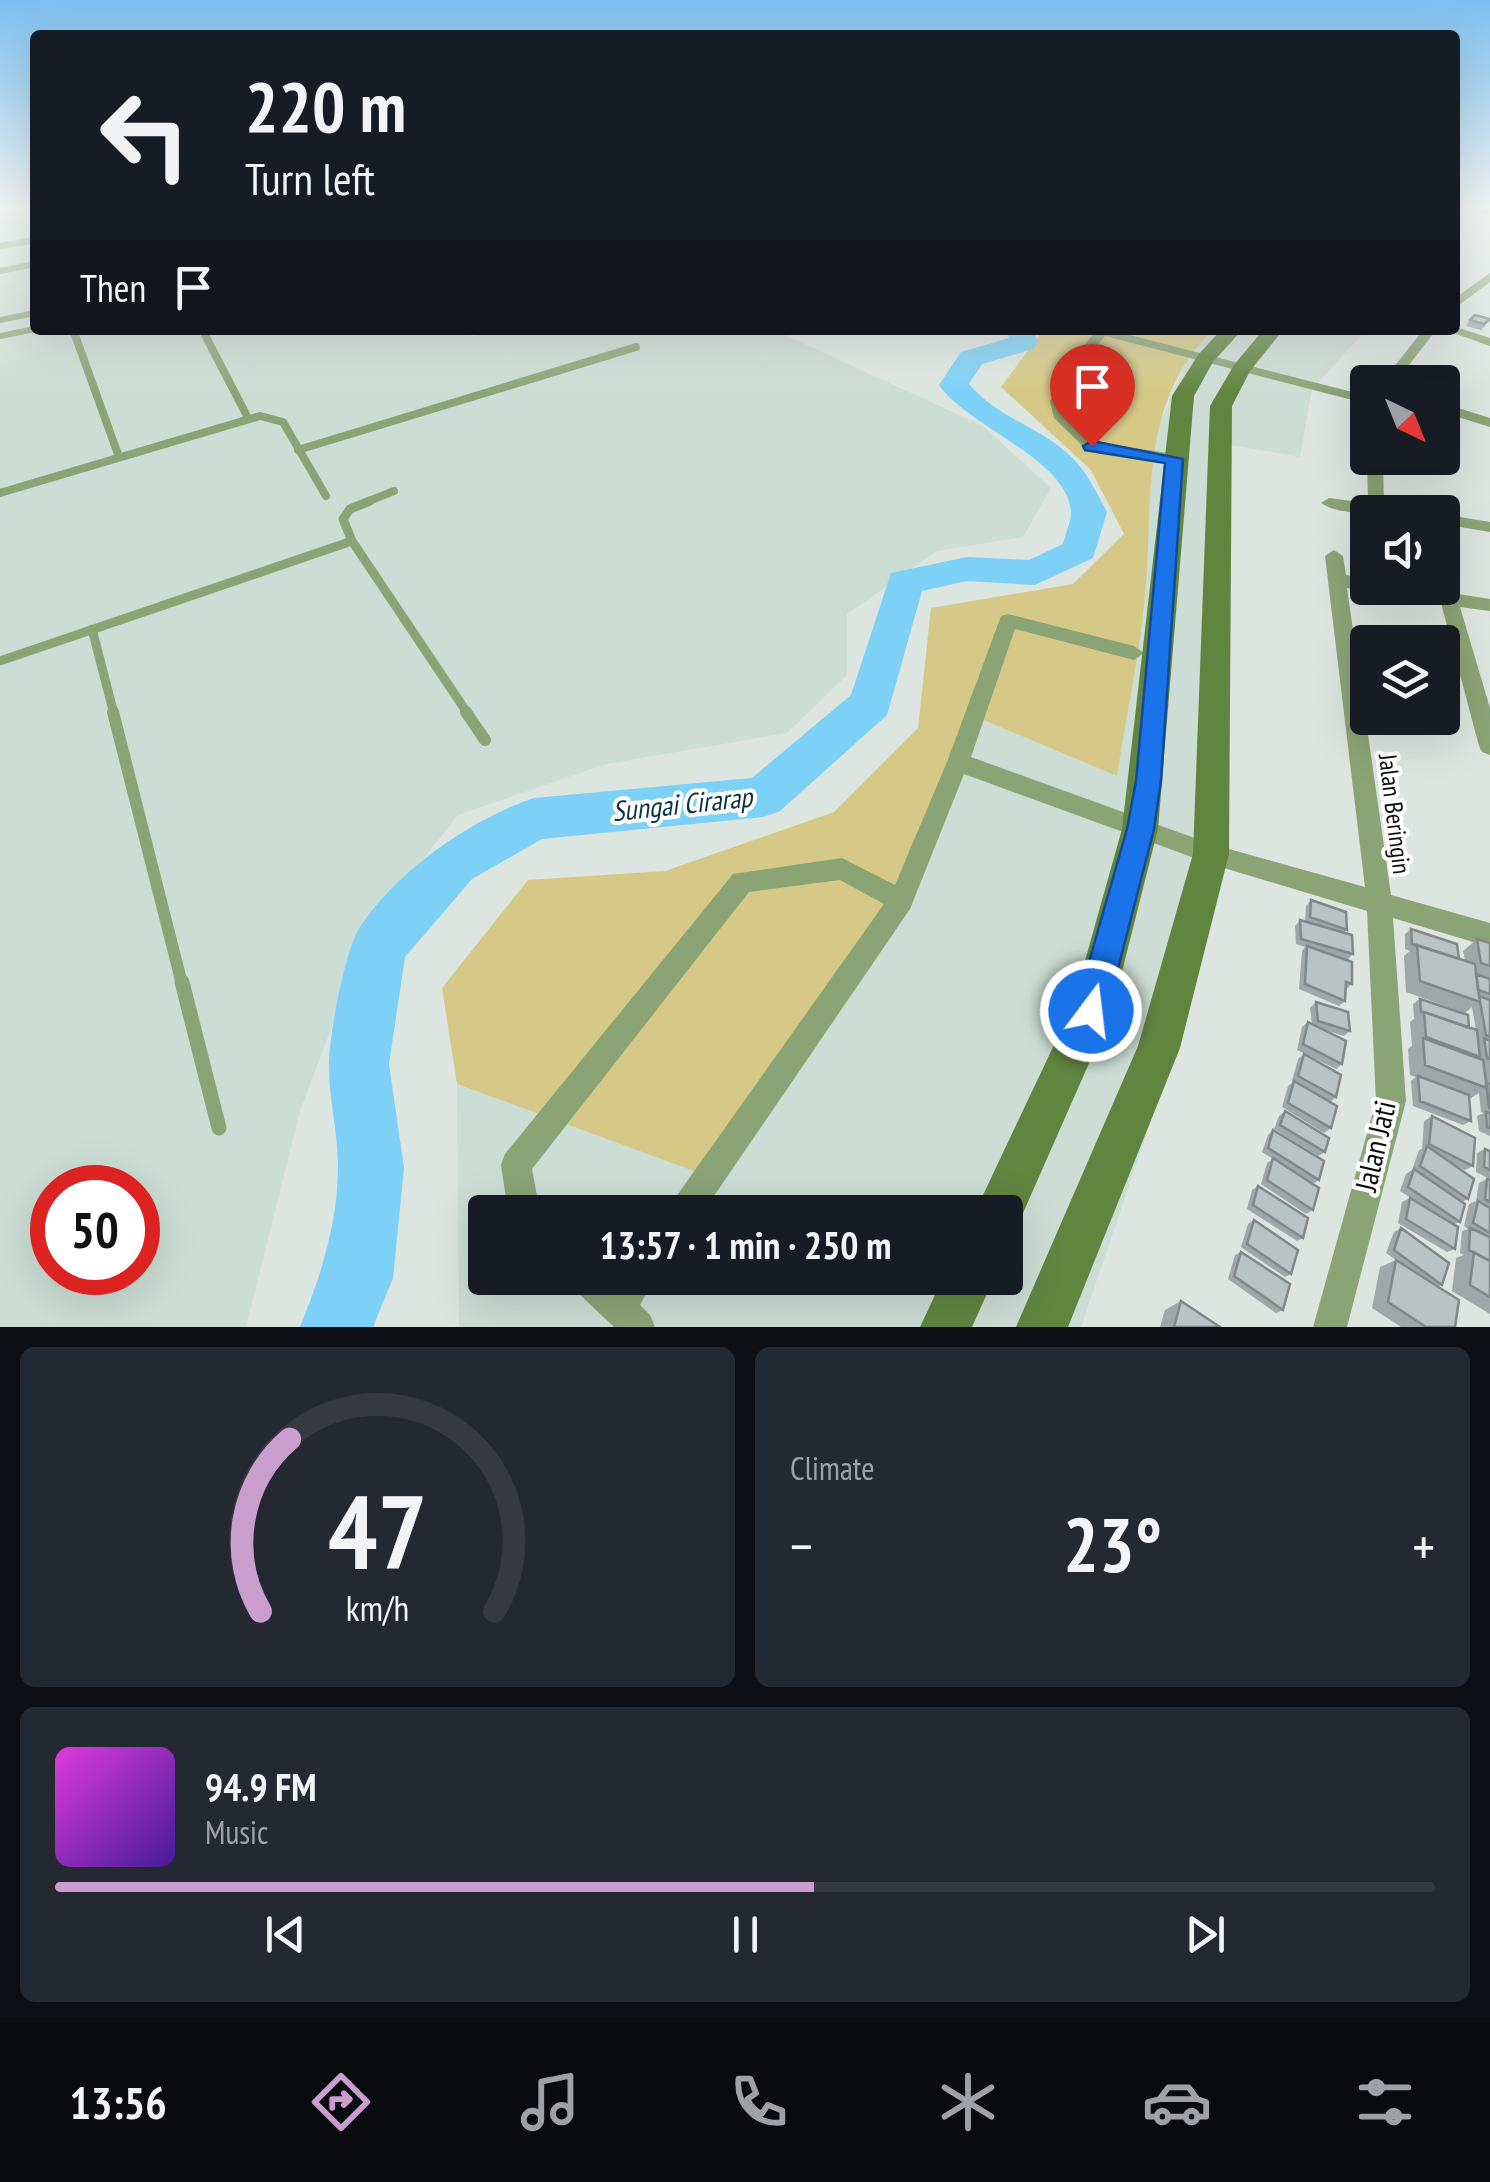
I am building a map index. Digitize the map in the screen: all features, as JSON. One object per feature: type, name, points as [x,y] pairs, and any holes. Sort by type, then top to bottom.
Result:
[{"type":"main road","points":[[1042,1327],[1159,1048],[1200,851],[1217,448],[1224,364],[1231,335]]},
{"type":"main road","points":[[1007,1195],[1091,1011],[1148,832],[1148,781],[1174,459],[1183,396],[1266,335]]},
{"type":"main road","points":[[946,1327],[961,1295]]},
{"type":"street","points":[[1460,300],[1490,276]]},
{"type":"street","points":[[1467,295],[1490,301]]},
{"type":"street","points":[[1460,333],[1490,342]]},
{"type":"street","points":[[1100,335],[1081,357],[1057,400],[1059,416],[1092,446],[1174,459]]},
{"type":"street","points":[[1118,335],[1350,396]]},
{"type":"street","points":[[1403,365],[1426,335]]},
{"type":"street","points":[[1460,414],[1490,423]]},
{"type":"street","points":[[1329,503],[1350,506]]},
{"type":"street","points":[[1460,522],[1490,526]]},
{"type":"street","name":"Jalan Beringin","points":[[1334,556],[1379,901]]},
{"type":"street","points":[[1337,580],[1350,582]]},
{"type":"street","points":[[1460,600],[1490,605]]},
{"type":"street","points":[[1452,605],[1490,746]]},
{"type":"street","points":[[696,1195],[900,901],[958,762],[1008,621],[1134,653]]},
{"type":"street","points":[[958,762],[1200,851],[1490,935]]},
{"type":"street","points":[[521,1195],[516,1165],[742,882],[842,868],[900,901]]},
{"type":"street","name":"Jalan Jati","points":[[1330,1327],[1390,1101],[1379,901]]},
{"type":"street","points":[[605,1295],[628,1317]]},
{"type":"lane","points":[[0,320],[30,314]]},
{"type":"lane","points":[[0,336],[30,330]]},
{"type":"lane","points":[[75,335],[119,457]]},
{"type":"lane","points":[[205,335],[248,418]]},
{"type":"lane","points":[[298,450],[636,347]]},
{"type":"lane","points":[[0,493],[248,418],[278,418],[326,496]]},
{"type":"lane","points":[[394,491],[347,511],[344,518],[352,541],[484,740]]},
{"type":"lane","points":[[0,661],[352,541]]},
{"type":"lane","points":[[92,629],[218,1128]]},
{"type":"shaded area","points":[[0,269],[30,269],[30,335],[785,335],[983,426],[1051,488],[1023,537],[937,551],[847,614],[847,675],[787,733],[606,764],[458,815],[370,926],[300,1111],[246,1327],[0,1327]]},
{"type":"shaded area","points":[[1039,335],[1209,335],[1189,358],[1172,389],[1154,454],[1143,618],[1117,776],[979,718],[866,944],[702,1174],[457,1084],[442,988],[528,880],[665,871],[834,812],[918,728],[931,608],[1073,584],[1124,534],[1091,470],[1001,387]]},
{"type":"shaded area","points":[[1208,335],[1361,335],[1312,389],[1300,457],[1227,444],[1188,1011],[1081,1327],[459,1327],[457,1084],[702,1174],[979,717],[1117,775],[1145,597],[1153,442],[1189,353]]},
{"type":"building","points":[[1475,315],[1490,319],[1484,324],[1470,320]]},
{"type":"building","points":[[1311,900],[1346,912],[1347,930],[1310,917]]},
{"type":"building","points":[[1300,920],[1352,935],[1353,954],[1301,939]]},
{"type":"building","points":[[1411,929],[1457,944],[1459,959],[1412,944]]},
{"type":"building","points":[[1477,939],[1490,943],[1490,966],[1481,963]]},
{"type":"building","points":[[1417,945],[1475,964],[1480,1002],[1420,981]]},
{"type":"building","points":[[1307,946],[1352,962],[1352,984],[1346,982],[1345,1001],[1305,984]]},
{"type":"building","points":[[1476,974],[1490,979],[1490,994],[1478,990]]},
{"type":"building","points":[[1479,996],[1490,1000],[1490,1037],[1486,1035]]},
{"type":"building","points":[[1420,999],[1468,1015],[1469,1028],[1421,1012]]},
{"type":"building","points":[[1316,1002],[1348,1012],[1350,1031],[1318,1021]]},
{"type":"building","points":[[1424,1012],[1477,1030],[1480,1057],[1426,1037]]},
{"type":"building","points":[[1308,1022],[1346,1041],[1342,1064],[1303,1044]]},
{"type":"building","points":[[1423,1038],[1483,1060],[1487,1088],[1425,1065]]},
{"type":"building","points":[[1484,1038],[1490,1041],[1490,1059],[1487,1058]]},
{"type":"building","points":[[1304,1054],[1341,1075],[1336,1097],[1298,1076]]},
{"type":"building","points":[[1418,1076],[1469,1095],[1471,1121],[1420,1101]]},
{"type":"building","points":[[1294,1081],[1337,1106],[1331,1128],[1288,1103]]},
{"type":"building","points":[[1285,1111],[1329,1138],[1325,1152],[1280,1125]]},
{"type":"building","points":[[1432,1116],[1475,1138],[1473,1166],[1429,1144]]},
{"type":"building","points":[[1273,1130],[1324,1161],[1319,1180],[1268,1148]]},
{"type":"building","points":[[1427,1146],[1474,1179],[1468,1199],[1420,1166]]},
{"type":"building","points":[[1485,1149],[1490,1151],[1490,1170],[1484,1167]]},
{"type":"building","points":[[1273,1158],[1319,1188],[1313,1210],[1267,1180]]},
{"type":"building","points":[[1414,1169],[1465,1204],[1460,1222],[1408,1187]]},
{"type":"building","points":[[1487,1179],[1490,1180],[1490,1202],[1485,1199]]},
{"type":"building","points":[[1258,1186],[1308,1218],[1303,1238],[1253,1205]]},
{"type":"building","points":[[1410,1198],[1458,1227],[1455,1249],[1406,1219]]},
{"type":"building","points":[[1478,1201],[1490,1208],[1490,1233],[1473,1223]]},
{"type":"building","points":[[1254,1220],[1298,1250],[1291,1274],[1247,1244]]},
{"type":"building","points":[[1401,1228],[1449,1263],[1442,1285],[1394,1250]]},
{"type":"building","points":[[1470,1228],[1490,1237],[1490,1261],[1469,1250]]},
{"type":"building","points":[[1241,1252],[1290,1284],[1283,1310],[1234,1276]]},
{"type":"building","points":[[1474,1252],[1490,1261],[1490,1297],[1470,1285]]},
{"type":"building","points":[[1396,1260],[1459,1300],[1455,1327],[1426,1327],[1388,1302]]},
{"type":"building","points":[[1181,1301],[1220,1327],[1174,1327]]},
{"type":"waterway","name":"Sungai Cirarap","points":[[336,1327],[358,1278],[371,1168],[359,1064],[379,946],[454,863],[534,819],[763,797],[871,703],[905,582],[967,569],[1035,573],[1080,550],[1089,512],[1070,474],[1039,447],[978,410],[954,385],[971,358],[1023,343],[1022,335]]},
{"type":"route","points":[[1091,1011],[1140,829],[1148,781],[1174,459],[1092,446]]}]
